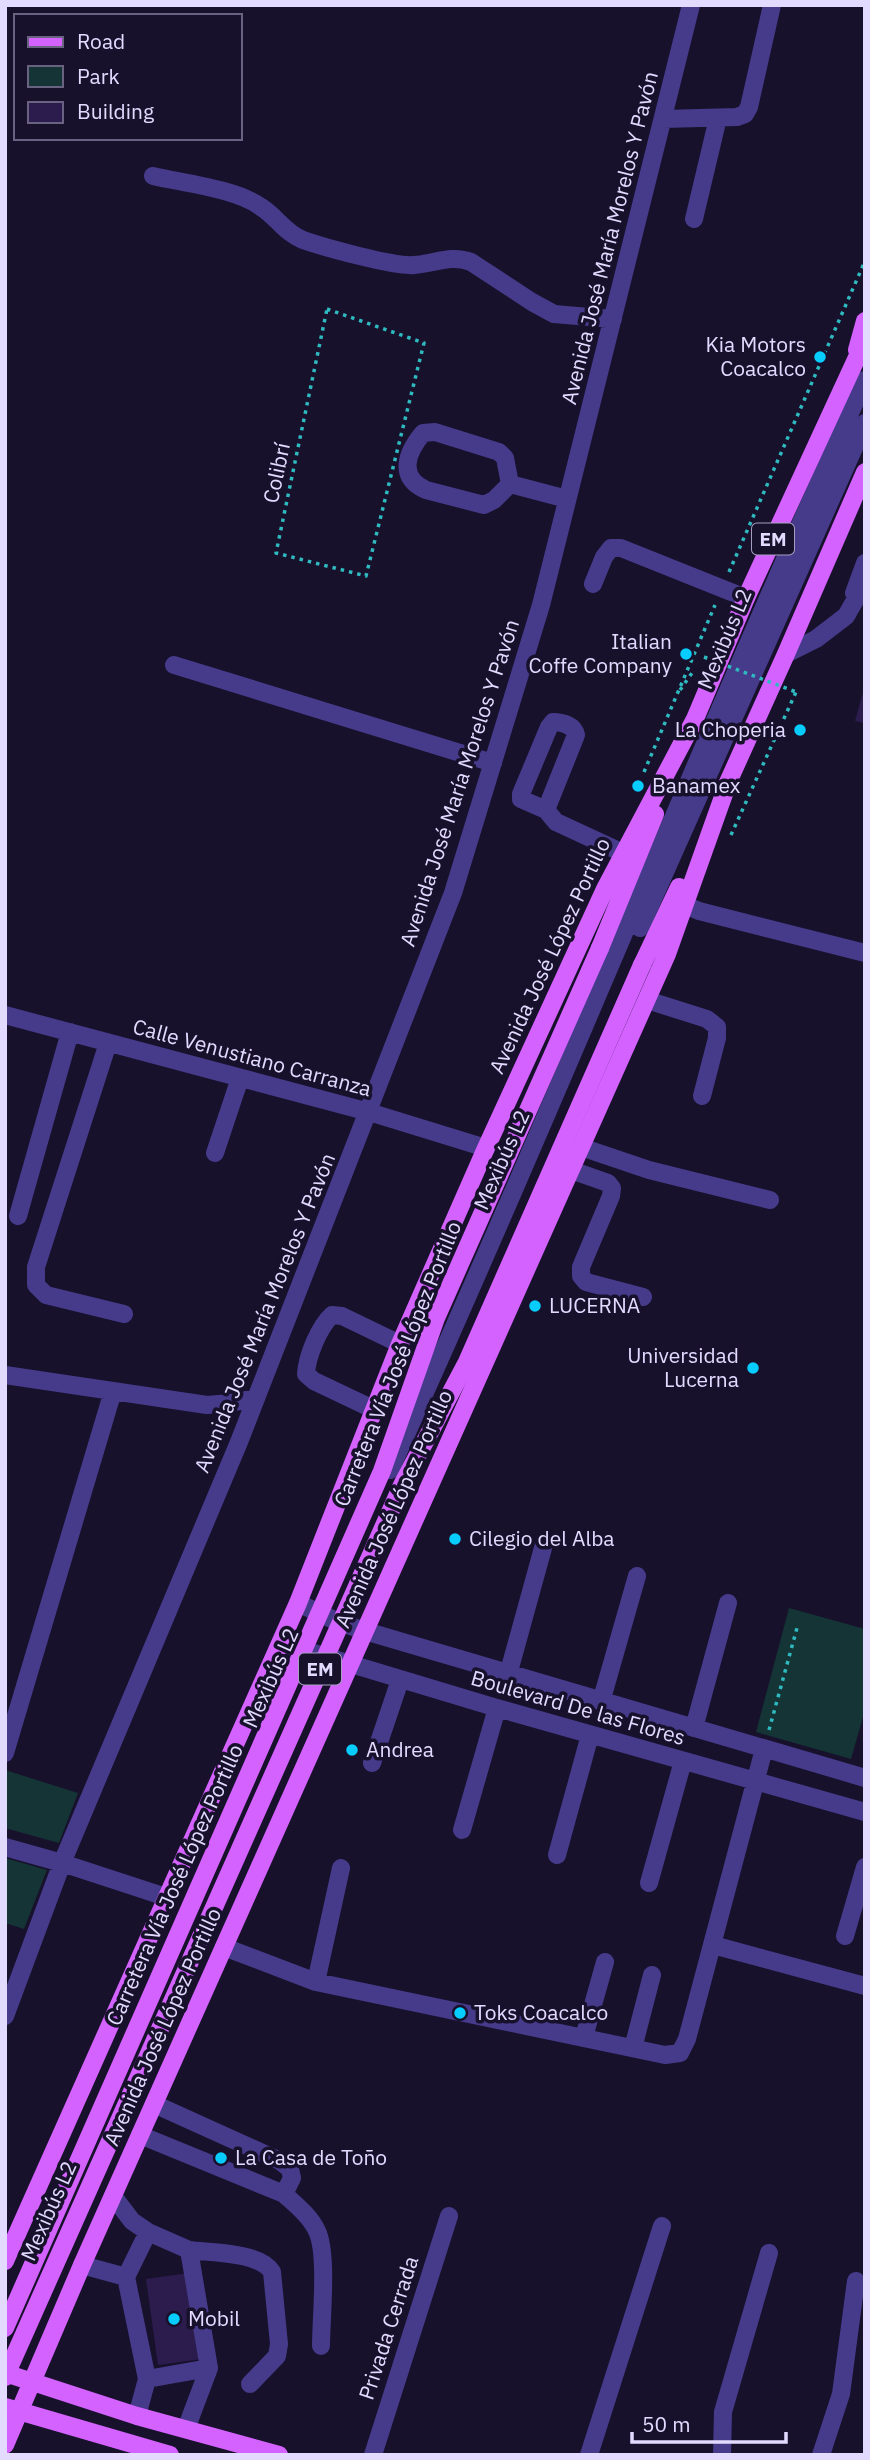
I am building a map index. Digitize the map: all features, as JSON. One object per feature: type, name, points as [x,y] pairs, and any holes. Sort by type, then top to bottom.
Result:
[{"type":"main road","points":[[854,363],[865,321]]},
{"type":"main road","name":"Carretera Vía José López Portillo","points":[[5,2328],[382,1471],[436,1318],[600,948],[746,598],[865,340]]},
{"type":"main road","name":"EM","points":[[5,2375],[402,1483],[467,1362],[642,965],[786,654],[865,472]]},
{"type":"main road","name":"Avenida José López Portillo","points":[[5,2261],[281,1643],[376,1410],[400,1344],[485,1148],[623,853],[696,717]]},
{"type":"main road","name":"Avenida José López Portillo","points":[[5,2445],[12,2409],[31,2382],[647,1000],[667,954],[729,780]]},
{"type":"main road","points":[[5,2375],[137,2416],[279,2455]]},
{"type":"main road","points":[[12,2409],[170,2455]]},
{"type":"street","name":"Avenida José María Morelos Y Pavón","points":[[5,2016],[62,1863],[256,1398],[453,893],[541,605],[691,5]]},
{"type":"street","points":[[663,119],[737,117],[745,114],[749,107],[772,5]]},
{"type":"street","points":[[694,219],[718,118]]},
{"type":"street","points":[[153,176],[243,197],[262,207],[286,231],[302,239],[396,263],[413,265],[449,257],[462,258],[554,314],[613,319]]},
{"type":"street","name":"Mexibús L2","points":[[330,1618],[771,590],[865,380]]},
{"type":"street","name":"Mexibús L2","points":[[5,2340],[314,1653],[422,1420],[865,423]]},
{"type":"street","points":[[435,432],[499,452],[505,458],[510,484],[494,500],[484,505],[426,490],[411,480],[407,464],[408,454],[423,433],[435,432]]},
{"type":"street","points":[[510,484],[567,499]]},
{"type":"street","points":[[593,584],[604,557],[611,548],[621,548],[746,598]]},
{"type":"street","points":[[846,616],[865,563]]},
{"type":"street","points":[[786,654],[816,639],[846,616],[865,583]]},
{"type":"street","points":[[174,665],[492,763]]},
{"type":"street","points":[[546,810],[576,735],[571,727],[559,722],[553,722],[550,727],[521,799],[546,810],[556,822],[623,853]]},
{"type":"street","points":[[683,904],[699,911],[865,953]]},
{"type":"street","points":[[647,1000],[708,1019],[717,1027],[717,1038],[702,1096]]},
{"type":"street","name":"Calle Venustiano Carranza","points":[[5,1015],[369,1112],[485,1148]]},
{"type":"street","points":[[18,1216],[70,1032]]},
{"type":"street","points":[[108,1043],[36,1266],[36,1285],[46,1295],[124,1314]]},
{"type":"street","points":[[215,1153],[240,1078]]},
{"type":"street","points":[[581,1147],[649,1170],[770,1200]]},
{"type":"street","points":[[571,1170],[608,1183],[612,1188],[581,1267],[581,1276],[586,1282],[643,1297]]},
{"type":"street","points":[[376,1410],[314,1381],[306,1374],[307,1365],[325,1322],[332,1315],[342,1315],[400,1344]]},
{"type":"street","points":[[5,1375],[207,1405],[256,1398]]},
{"type":"street","points":[[5,1753],[113,1391]]},
{"type":"street","points":[[508,1675],[543,1548]]},
{"type":"street","points":[[601,1702],[637,1576]]},
{"type":"street","name":"Boulevard De las Flores","points":[[298,1603],[365,1631],[508,1675],[865,1777]]},
{"type":"street","points":[[694,1728],[728,1603]]},
{"type":"street","name":"Boulevard De las Flores","points":[[281,1643],[497,1709],[865,1812]]},
{"type":"street","name":"Mexibús L2","points":[[5,2365],[314,1653]]},
{"type":"street","points":[[372,1763],[400,1680]]},
{"type":"street","points":[[462,1829],[497,1709]]},
{"type":"street","points":[[557,1855],[590,1735]]},
{"type":"street","points":[[224,1947],[316,1982],[633,2048],[665,2054],[680,2053],[687,2039],[713,1945],[764,1749]]},
{"type":"street","points":[[649,1883],[683,1761]]},
{"type":"street","points":[[5,1847],[166,1897]]},
{"type":"street","points":[[845,1936],[865,1867]]},
{"type":"street","points":[[316,1982],[341,1868]]},
{"type":"street","points":[[713,1945],[865,1986]]},
{"type":"street","points":[[584,2037],[605,1962]]},
{"type":"street","points":[[633,2048],[652,1975]]},
{"type":"street","points":[[154,2104],[280,2161],[290,2169],[292,2178],[284,2194]]},
{"type":"street","points":[[140,2135],[284,2194],[304,2212],[317,2231],[322,2250],[321,2346]]},
{"type":"street","points":[[113,2196],[132,2221],[148,2232],[189,2250],[254,2258],[267,2264],[272,2272],[279,2344],[277,2356],[250,2384]]},
{"type":"street","name":"Privada Cerrada","points":[[373,2455],[449,2216]]},
{"type":"street","points":[[589,2455],[662,2226]]},
{"type":"street","points":[[137,2416],[147,2379],[126,2277],[148,2232]]},
{"type":"street","points":[[186,2429],[209,2368],[189,2250]]},
{"type":"street","points":[[722,2455],[723,2412],[769,2253]]},
{"type":"street","points":[[82,2265],[126,2277]]},
{"type":"street","points":[[821,2455],[841,2395],[856,2281]]},
{"type":"street","points":[[147,2379],[209,2368]]},
{"type":"path","points":[[731,836],[796,692],[704,657],[675,697],[865,261]]},
{"type":"path","name":"Colibrí","points":[[366,576],[276,553],[327,309],[424,343]]},
{"type":"path","points":[[764,1749],[797,1628]]},
{"type":"green space","points":[[789,1608],[865,1629],[865,1710],[851,1759],[756,1732]]},
{"type":"green space","points":[[5,1770],[78,1793],[59,1843],[5,1828]]},
{"type":"green space","points":[[5,1858],[47,1870],[24,1929],[5,1923]]},
{"type":"building","points":[[865,689],[865,723],[855,721]]},
{"type":"building","name":"Mobil","points":[[189,2273],[202,2359],[158,2365],[146,2279]]},
{"type":"place","name":"Kia Motors Coacalco","points":[[820,357]]},
{"type":"place","name":"Italian Coffe Company","points":[[686,654]]},
{"type":"place","name":"La Choperia","points":[[800,730]]},
{"type":"place","name":"Banamex","points":[[638,786]]},
{"type":"place","name":"LUCERNA","points":[[535,1306]]},
{"type":"place","name":"Universidad Lucerna","points":[[753,1368]]},
{"type":"place","name":"Cilegio del Alba","points":[[455,1539]]},
{"type":"place","name":"Andrea","points":[[352,1750]]},
{"type":"place","name":"Toks Coacalco","points":[[460,2013]]},
{"type":"place","name":"La Casa de Toño","points":[[221,2158]]},
{"type":"place","name":"Mobil","points":[[174,2319]]}]
